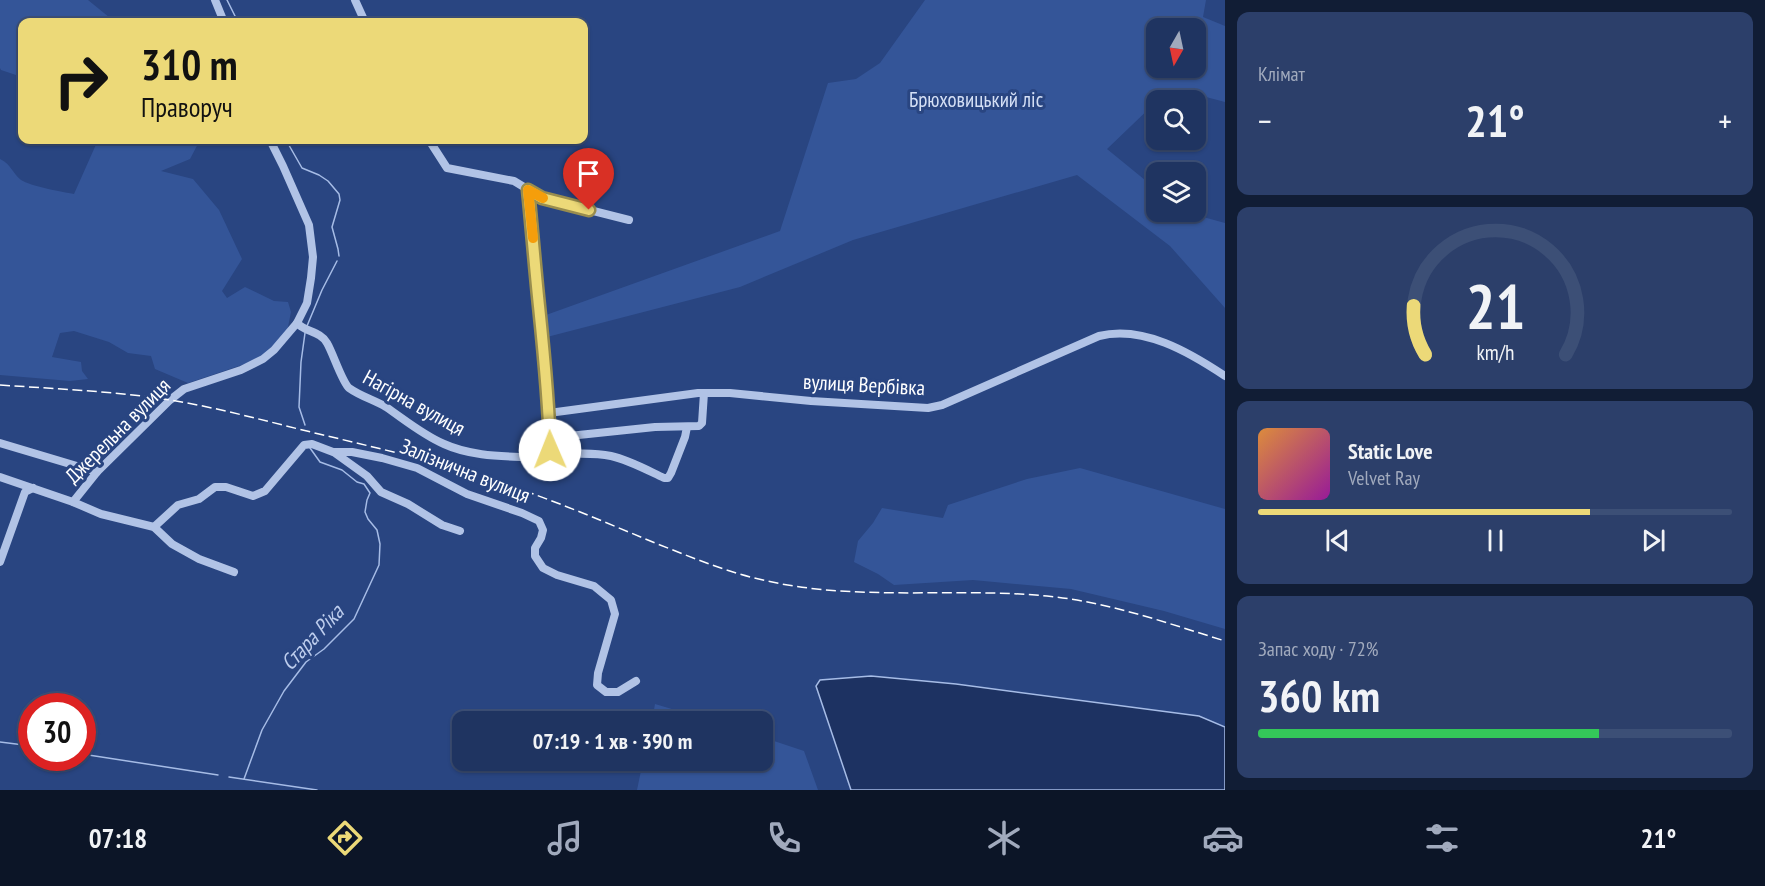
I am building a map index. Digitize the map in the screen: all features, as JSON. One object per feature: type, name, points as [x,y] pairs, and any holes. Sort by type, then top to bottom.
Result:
[{"type":"street","points":[[215,0],[223,18]]},
{"type":"street","points":[[354,0],[363,18]]},
{"type":"street","name":"Джерельна вулиця","points":[[73,502],[97,472],[160,408],[184,389],[241,370],[263,359],[299,325],[307,303],[311,278],[313,257],[309,225],[272,144]]},
{"type":"street","points":[[432,144],[447,168],[514,181],[549,200],[629,220]]},
{"type":"street","points":[[528,190],[549,413],[550,450],[548,454]]},
{"type":"street","name":"Нагірна вулиця","points":[[299,325],[320,335],[326,341],[344,383],[349,388],[384,406],[427,436],[456,449],[512,457],[545,458],[548,454],[602,455],[668,478],[687,427]]},
{"type":"street","name":"вулиця Вербівка","points":[[549,413],[704,393],[928,408],[942,405],[1099,336],[1114,332],[1135,334],[1157,340],[1179,349],[1225,376]]},
{"type":"street","points":[[550,438],[612,431],[699,426],[702,423],[704,393]]},
{"type":"street","points":[[0,443],[97,472]]},
{"type":"street","name":"Залізнична вулиця","points":[[154,527],[178,506],[199,500],[215,487],[226,487],[253,496],[265,491],[308,445],[333,452],[351,452],[382,458],[417,468],[467,494],[539,521],[543,530],[535,548],[535,556],[543,568],[557,575],[594,586],[611,600],[615,614],[598,673],[597,685],[606,692],[618,692],[636,681]]},
{"type":"street","name":"Залізнична вулиця","points":[[333,452],[367,476],[381,492],[408,504],[442,525],[460,531]]},
{"type":"street","points":[[0,477],[101,514],[154,527],[172,544],[199,559],[234,572]]},
{"type":"street","points":[[0,562],[3,546],[25,492],[33,488]]},
{"type":"green space","points":[[0,0],[88,0],[110,18],[18,18],[18,76],[0,68]]},
{"type":"green space","name":"Брюховицький ліс","points":[[925,0],[1206,0],[1203,17],[1205,18],[1146,18],[1146,78],[1206,78],[1206,18],[1225,26],[1225,102],[1206,97],[1206,90],[1172,88],[1146,90],[1146,112],[1107,149],[1146,181],[1146,222],[1206,222],[1206,218],[1225,223],[1225,308],[1170,246],[1077,175],[853,240],[740,287],[547,337],[546,315],[780,231],[828,83],[856,79],[880,63]]},
{"type":"green space","points":[[96,144],[198,144],[190,159],[161,171],[193,179],[219,210],[242,259],[222,291],[227,298],[245,287],[274,301],[288,302],[291,312],[287,332],[263,358],[188,383],[155,369],[151,356],[128,353],[109,342],[74,331],[60,333],[52,357],[81,362],[82,371],[88,379],[70,381],[0,375],[0,159],[25,182],[74,194]]},
{"type":"green space","points":[[1080,468],[1225,509],[1225,629],[1164,611],[1071,589],[973,580],[894,585],[854,562],[858,541],[882,508],[943,518],[948,505],[1027,479]]},
{"type":"green space","points":[[655,704],[678,711],[654,711]]},
{"type":"green space","points":[[773,741],[804,751],[818,790],[637,790],[641,771],[773,771]]},
{"type":"shaded area","points":[[871,676],[956,684],[1199,716],[1225,727],[1225,790],[851,790],[816,686],[820,680]]},
{"type":"waterway","name":"Стара Ріка","points":[[227,0],[236,18]]},
{"type":"waterway","name":"Стара Ріка","points":[[288,144],[302,168],[328,181],[339,194],[340,200],[332,227],[339,256]]},
{"type":"waterway","name":"Стара Ріка","points":[[307,326],[337,261]]},
{"type":"waterway","name":"Стара Ріка","points":[[305,333],[299,407],[305,425]]},
{"type":"waterway","name":"Стара Ріка","points":[[244,779],[262,730],[284,691],[306,662],[324,649],[354,619],[379,565],[380,544],[377,530],[365,512],[370,493],[364,484],[357,482],[342,470],[320,462],[310,448]]},
{"type":"waterway","points":[[0,742],[18,744]]},
{"type":"waterway","points":[[96,756],[218,775]]},
{"type":"waterway","points":[[229,777],[317,790]]},
{"type":"railway","points":[[0,385],[107,392],[189,403],[414,457],[485,477],[695,559],[763,580],[833,591],[1012,594],[1070,599],[1137,614],[1225,641]]},
{"type":"slow traffic","points":[[533,238],[528,190],[543,198]]},
{"type":"route","points":[[550,450],[544,342],[528,190],[542,198],[589,210]]}]
